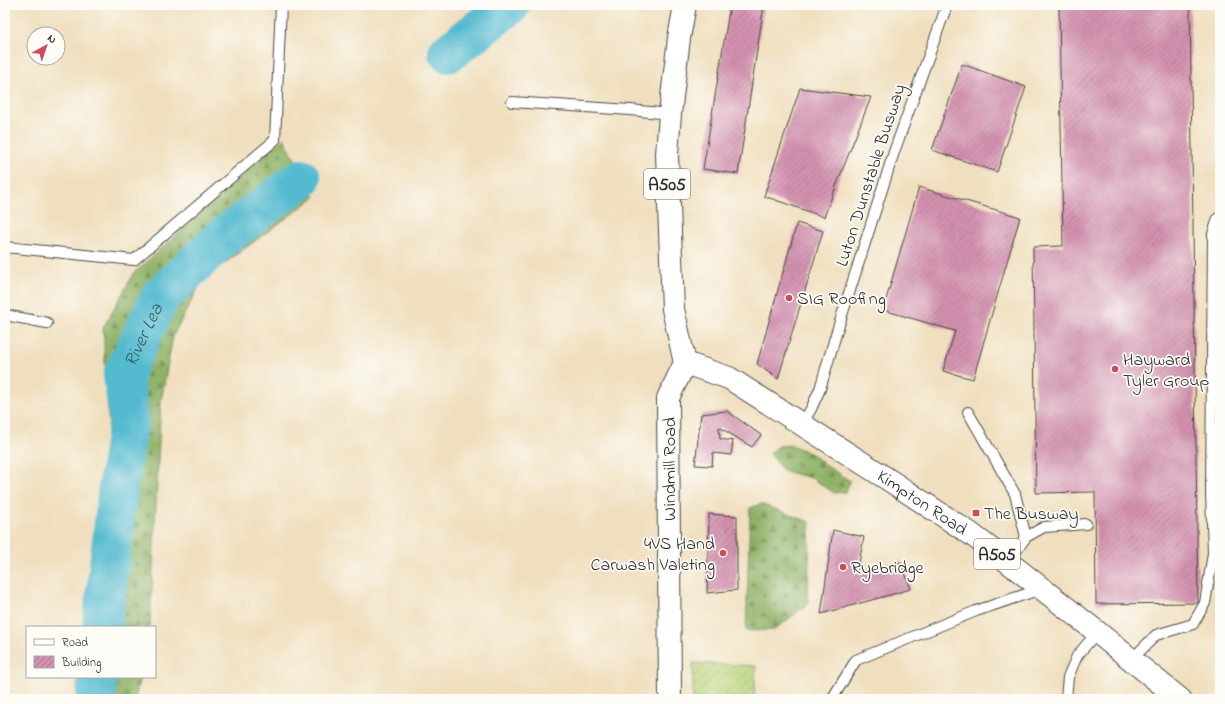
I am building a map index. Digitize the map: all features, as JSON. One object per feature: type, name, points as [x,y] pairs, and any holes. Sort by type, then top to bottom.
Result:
[{"type":"main road","name":"A505","points":[[685,5],[679,38],[667,154],[673,309],[685,363]]},
{"type":"main road","name":"Kimpton Road","points":[[685,363],[729,378],[889,480],[970,534],[1008,562],[1180,699]]},
{"type":"main road","name":"Windmill Road","points":[[670,699],[668,398],[685,363]]},
{"type":"lane","points":[[5,247],[134,260],[275,140],[281,5]]},
{"type":"lane","name":"Luton Dunstable Busway","points":[[802,424],[820,389],[847,298],[894,152],[947,5]]},
{"type":"lane","points":[[512,102],[670,114]]},
{"type":"lane","points":[[1131,660],[1156,635],[1194,624],[1205,603],[1213,553],[1215,493],[1213,234],[1218,218],[1220,217]]},
{"type":"lane","points":[[5,315],[47,323]]},
{"type":"lane","points":[[968,412],[1015,494],[1026,538]]},
{"type":"lane","points":[[1008,562],[1026,538],[1044,527],[1086,524]]},
{"type":"lane","points":[[832,699],[856,660],[976,611],[1041,589]]},
{"type":"lane","points":[[1066,699],[1068,677],[1077,656],[1097,632]]},
{"type":"green space","points":[[284,138],[315,197],[203,279],[173,336],[161,401],[150,626],[90,626],[110,449],[103,328],[134,273]]},
{"type":"green space","points":[[792,445],[814,455],[825,465],[850,481],[846,492],[834,493],[812,478],[783,471],[770,453],[779,446]]},
{"type":"green space","points":[[761,504],[810,522],[808,604],[774,630],[746,631],[750,508]]},
{"type":"green space","points":[[693,663],[756,666],[754,699],[693,699]]},
{"type":"green space","points":[[84,678],[140,678],[135,699],[82,699]]},
{"type":"building","points":[[730,5],[764,5],[738,174],[703,169]]},
{"type":"building","name":"Hayward Tyler Group","points":[[1059,5],[1190,5],[1198,603],[1096,604],[1095,492],[1036,493],[1033,247],[1063,246]]},
{"type":"building","points":[[962,64],[1026,87],[997,172],[932,150]]},
{"type":"building","points":[[800,88],[871,97],[824,217],[764,196]]},
{"type":"building","points":[[919,187],[1020,217],[973,379],[943,371],[955,331],[883,310]]},
{"type":"building","name":"SIG Roofing","points":[[797,223],[823,231],[778,379],[757,364]]},
{"type":"building","points":[[727,411],[761,435],[752,447],[719,427],[720,439],[733,441],[731,455],[713,453],[712,466],[695,465],[701,414]]},
{"type":"building","name":"4VS Hand Carwash Valeting","points":[[709,514],[737,516],[737,590],[707,593]]},
{"type":"building","name":"Ryebridge","points":[[833,530],[864,537],[857,573],[901,562],[911,589],[821,614]]},
{"type":"waterway","name":"River Lea","points":[[448,53],[510,5]]},
{"type":"waterway","name":"River Lea","points":[[102,626],[118,488],[129,418],[123,375],[160,297],[223,237],[301,179]]},
{"type":"waterway","name":"River Lea","points":[[96,699],[97,678]]},
{"type":"place","name":"SIG Roofing","points":[[789,298]]},
{"type":"place","name":"Hayward Tyler Group","points":[[1115,369]]},
{"type":"place","name":"The Busway","points":[[976,513]]},
{"type":"place","name":"4VS Hand Carwash Valeting","points":[[723,553]]},
{"type":"place","name":"Ryebridge","points":[[843,567]]}]
